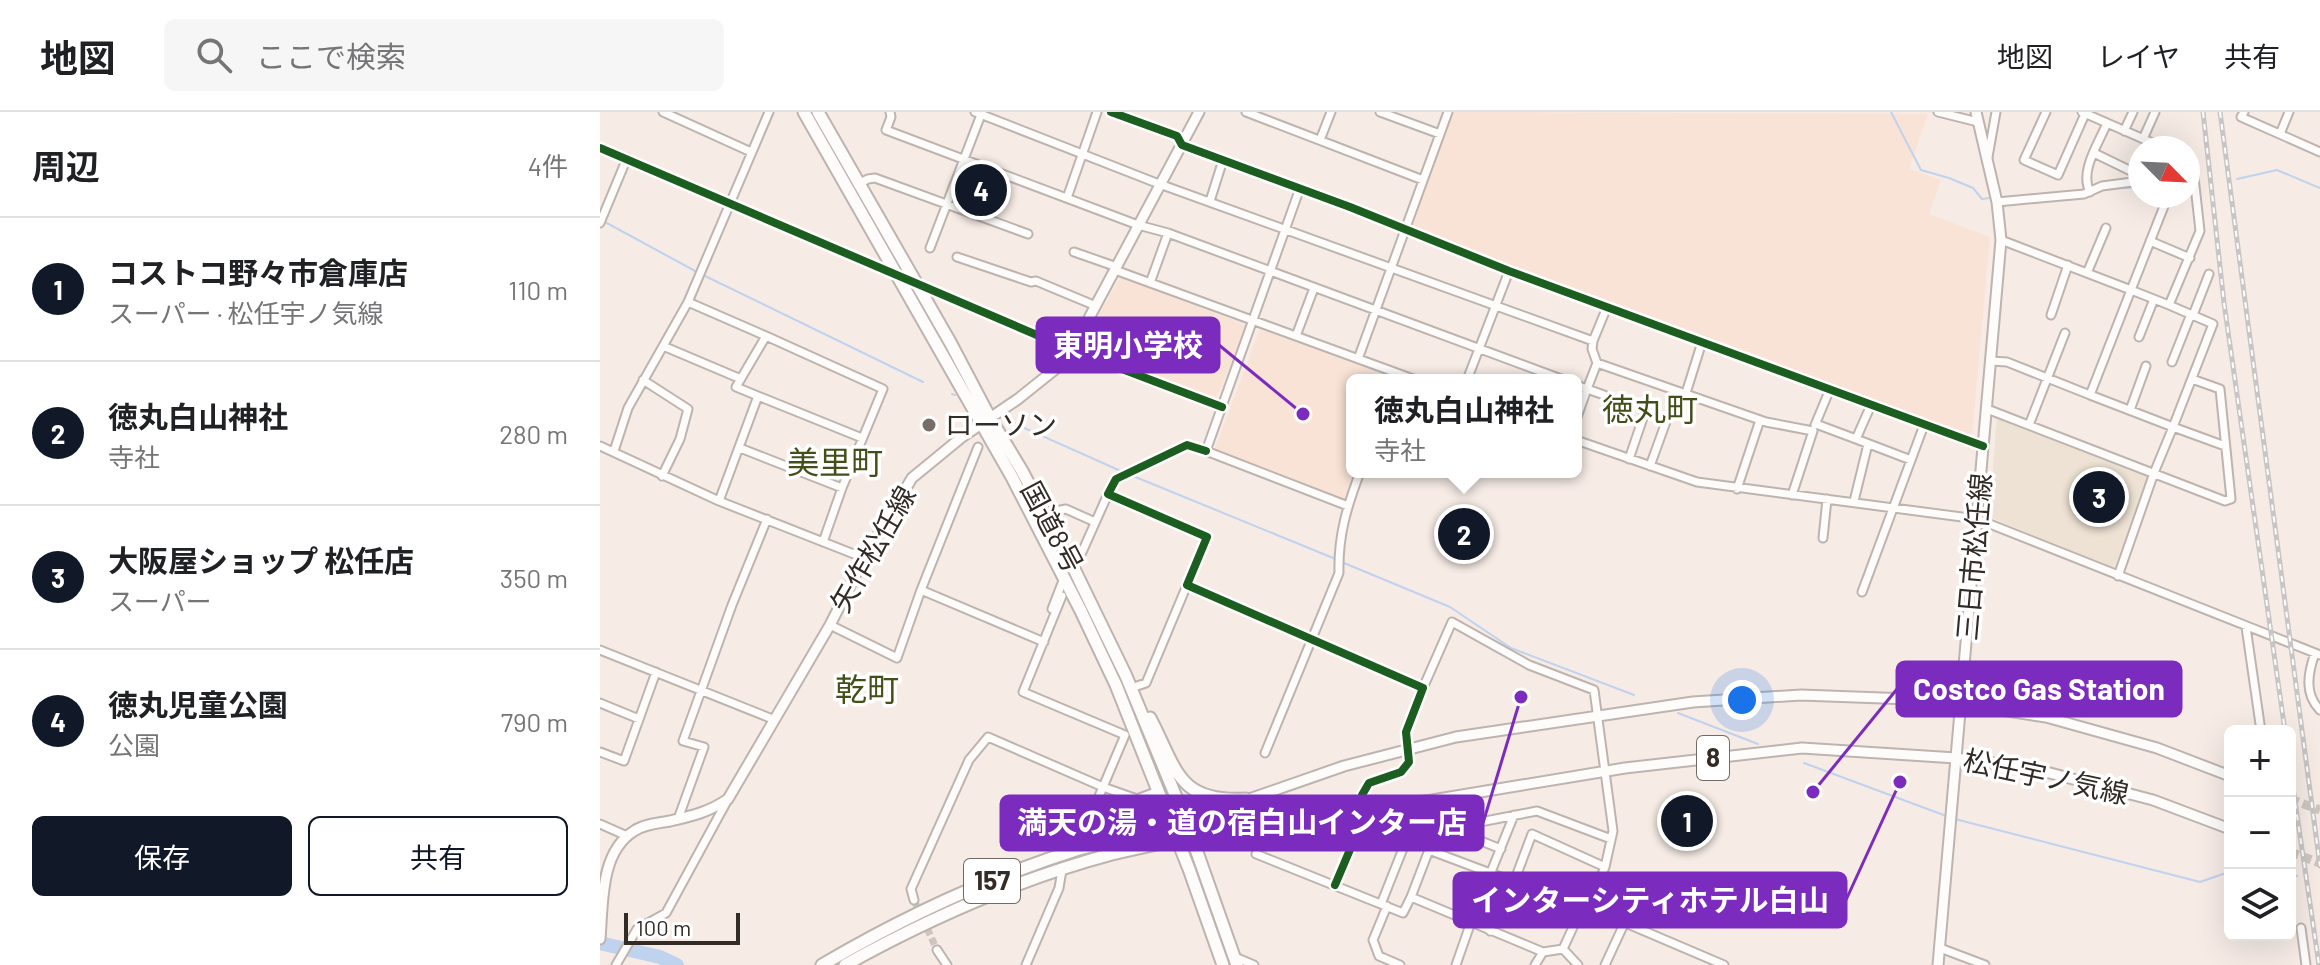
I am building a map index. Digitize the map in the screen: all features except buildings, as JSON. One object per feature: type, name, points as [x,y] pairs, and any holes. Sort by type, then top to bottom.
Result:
[{"type":"highway","name":"国道8号","points":[[804,112],[898,275],[1044,513],[1097,617],[1132,691],[1186,821],[1236,961]]},
{"type":"highway","name":"国道8号","points":[[818,112],[916,281],[1116,685],[1178,839],[1223,965]]},
{"type":"highway","points":[[1132,691],[1145,709],[1185,785],[1215,799],[1246,799]]},
{"type":"highway","name":"157","points":[[822,965],[921,912],[972,889],[1076,850],[1186,821]]},
{"type":"highway","name":"157","points":[[845,965],[950,911],[1112,854],[1191,835]]},
{"type":"main road","name":"矢作松任線","points":[[728,799],[912,478],[1058,367],[1072,350],[1199,112]]},
{"type":"main road","name":"三日市松任線","points":[[1938,965],[2001,240],[1997,202],[1977,117]]},
{"type":"main road","name":"松任宇ノ気線","points":[[1186,821],[1344,766],[1456,737],[1693,702],[1801,695],[1909,699],[2046,717],[2157,748],[2224,774]]},
{"type":"main road","name":"松任宇ノ気線","points":[[1191,835],[1222,826],[1432,800],[1625,768],[1802,748],[1956,758],[2031,768],[2153,800],[2224,827]]},
{"type":"main road","points":[[600,933],[602,884],[618,845],[644,826],[713,809],[728,799]]},
{"type":"street","points":[[663,112],[751,152]]},
{"type":"street","points":[[683,121],[687,112]]},
{"type":"street","points":[[614,451],[628,408],[688,302],[769,112]]},
{"type":"street","points":[[890,112],[886,130],[1548,374]]},
{"type":"street","points":[[1067,198],[1097,112]]},
{"type":"street","points":[[1111,112],[1177,136],[1182,145],[1509,271],[1983,446]]},
{"type":"street","points":[[1143,124],[1147,112]]},
{"type":"street","points":[[1246,112],[1423,180]]},
{"type":"street","points":[[1320,140],[1331,112]]},
{"type":"street","points":[[1380,112],[1440,134]]},
{"type":"street","points":[[1358,359],[1448,112]]},
{"type":"street","points":[[1938,112],[1977,117]]},
{"type":"street","points":[[1988,160],[1996,112]]},
{"type":"street","points":[[2046,112],[2024,160],[2058,175],[2083,113],[2136,136]]},
{"type":"street","points":[[2090,192],[2087,171],[2108,112]]},
{"type":"street","points":[[2124,131],[2133,112]]},
{"type":"street","points":[[2144,136],[2155,112]]},
{"type":"street","points":[[2244,112],[2241,117],[2319,148]]},
{"type":"street","points":[[2280,134],[2289,112]]},
{"type":"street","points":[[930,248],[979,113],[1593,341]]},
{"type":"street","points":[[600,148],[1072,350],[1222,407]]},
{"type":"street","points":[[2094,153],[2128,170]]},
{"type":"street","points":[[600,223],[627,158]]},
{"type":"street","points":[[1210,201],[1223,160]]},
{"type":"street","points":[[860,183],[875,178],[1028,234]]},
{"type":"street","points":[[1997,202],[2090,192],[2102,186],[2128,182]]},
{"type":"street","points":[[1206,451],[1300,188]]},
{"type":"street","points":[[2090,395],[2163,208]]},
{"type":"street","points":[[2169,305],[2200,231],[2196,208]]},
{"type":"street","points":[[2087,273],[2106,228]]},
{"type":"street","points":[[1150,283],[1168,233]]},
{"type":"street","points":[[2001,240],[2213,324],[2154,473],[2118,576]]},
{"type":"street","points":[[2150,241],[2190,258]]},
{"type":"street","points":[[1074,252],[1358,359],[1390,374]]},
{"type":"street","points":[[957,257],[1031,282],[1036,281],[1096,306]]},
{"type":"street","points":[[2051,315],[2068,265]]},
{"type":"street","points":[[1469,374],[1509,271]]},
{"type":"street","points":[[2172,362],[2209,274]]},
{"type":"street","points":[[1296,336],[1314,288]]},
{"type":"street","points":[[2139,337],[2154,299]]},
{"type":"street","points":[[688,302],[883,389],[823,542]]},
{"type":"street","points":[[1582,403],[1597,363],[1592,349],[1593,341],[1607,307]]},
{"type":"street","points":[[2029,425],[2065,333]]},
{"type":"street","points":[[766,336],[736,387],[862,438]]},
{"type":"street","points":[[1686,393],[1702,342]]},
{"type":"street","points":[[663,346],[741,379]]},
{"type":"street","points":[[1991,361],[2007,362],[2225,446]]},
{"type":"street","points":[[1597,363],[1760,420],[1814,428],[1856,439],[1911,460]]},
{"type":"street","points":[[2130,410],[2146,366]]},
{"type":"street","points":[[1987,409],[2225,501],[2231,499],[2220,389],[2192,379]]},
{"type":"street","points":[[643,380],[688,409],[680,439],[662,476]]},
{"type":"street","points":[[1582,387],[1604,395]]},
{"type":"street","points":[[1792,495],[1830,389]]},
{"type":"street","points":[[719,501],[758,396]]},
{"type":"street","points":[[1856,439],[1871,405]]},
{"type":"street","points":[[1629,459],[1645,412]]},
{"type":"street","points":[[1650,466],[1667,419]]},
{"type":"street","points":[[1737,489],[1760,420]]},
{"type":"street","points":[[1862,592],[1924,425]]},
{"type":"street","points":[[1582,442],[1697,482],[1977,519],[2317,654],[2310,666],[2308,691],[2312,702],[2320,710]]},
{"type":"street","points":[[1854,501],[1868,444]]},
{"type":"street","points":[[1078,561],[1116,479],[1187,445],[1348,506]]},
{"type":"street","points":[[600,446],[719,501],[864,558]]},
{"type":"street","points":[[830,625],[897,658],[978,447]]},
{"type":"street","points":[[740,448],[842,488]]},
{"type":"street","points":[[1265,753],[1339,573],[1339,544],[1358,478]]},
{"type":"street","points":[[1108,494],[1207,537],[1146,683],[1132,691]]},
{"type":"street","points":[[1823,538],[1827,499]]},
{"type":"street","points":[[1044,513],[1066,509],[1095,522]]},
{"type":"street","points":[[678,819],[704,747],[683,741],[767,519]]},
{"type":"street","points":[[1050,627],[1049,618],[1064,578]]},
{"type":"street","points":[[1187,585],[1423,688]]},
{"type":"street","points":[[921,590],[1044,642]]},
{"type":"street","points":[[1062,596],[1023,692],[1125,735],[1076,850]]},
{"type":"street","points":[[1335,885],[1360,826],[1362,795],[1369,783],[1401,772],[1409,762],[1406,732],[1452,622],[1529,665],[1594,690],[1613,831],[1605,867],[1588,907],[1579,914],[1563,949]]},
{"type":"street","points":[[2246,627],[2260,725]]},
{"type":"street","points":[[600,650],[775,720]]},
{"type":"street","points":[[600,752],[624,761],[656,672]]},
{"type":"street","points":[[600,703],[639,719]]},
{"type":"street","points":[[914,900],[911,889],[969,760],[988,737],[1137,799],[1158,791]]},
{"type":"street","points":[[616,965],[637,929],[666,913],[728,799]]},
{"type":"street","points":[[1400,965],[1379,956],[1373,940],[1408,836],[1537,811],[1611,839]]},
{"type":"street","points":[[1491,872],[1514,815]]},
{"type":"street","points":[[600,824],[627,836]]},
{"type":"street","points":[[1450,828],[1501,849]]},
{"type":"street","points":[[1490,931],[1513,884],[1532,834],[1605,867]]},
{"type":"street","points":[[1256,854],[1403,913],[1429,850],[1491,872],[1579,914]]},
{"type":"street","points":[[1026,965],[1059,888],[1062,870]]},
{"type":"street","points":[[1411,897],[1543,952],[1563,949]]},
{"type":"street","points":[[1588,907],[1724,965]]},
{"type":"street","points":[[1456,965],[1471,922]]},
{"type":"street","points":[[1605,965],[1624,924]]},
{"type":"street","points":[[2301,928],[2306,965]]},
{"type":"street","points":[[1940,948],[1985,965]]},
{"type":"street","points":[[1563,949],[1578,965]]},
{"type":"street","points":[[937,950],[947,965]]},
{"type":"street","points":[[1535,965],[1543,952]]},
{"type":"street","points":[[1236,961],[1254,965]]},
{"type":"shaded area","points":[[1452,112],[1928,114],[1909,169],[1941,180],[1929,214],[1990,237],[1972,435],[1557,285],[1412,229],[1412,221]]},
{"type":"shaded area","points":[[1123,273],[1245,325],[1247,328],[1216,399],[1081,346]]},
{"type":"shaded area","points":[[1260,329],[1382,374],[1346,374],[1346,478],[1355,478],[1346,501],[1214,451]]},
{"type":"shaded area","points":[[1997,417],[2150,474],[2112,569],[1992,518],[1990,509]]},
{"type":"green space","points":[[973,167],[1006,180],[991,217],[957,205],[967,171]]},
{"type":"waterway","points":[[1891,112],[1921,170],[1973,188],[1982,199],[1989,198]]},
{"type":"waterway","points":[[2237,179],[2277,170],[2320,188]]},
{"type":"waterway","points":[[2105,189],[2128,188]]},
{"type":"waterway","points":[[605,222],[697,272]]},
{"type":"waterway","points":[[703,275],[923,382]]},
{"type":"waterway","points":[[1011,422],[1123,472]]},
{"type":"waterway","points":[[1133,476],[1338,560]]},
{"type":"waterway","points":[[1344,563],[1450,607],[1511,648],[1634,695]]},
{"type":"waterway","points":[[1678,713],[1758,744]]},
{"type":"waterway","points":[[1804,763],[1949,817]]},
{"type":"waterway","points":[[1955,819],[2200,882],[2224,874]]},
{"type":"waterway","points":[[600,943],[660,957],[677,965]]},
{"type":"tunnel","points":[[2296,801],[2320,810]]},
{"type":"tunnel","points":[[2296,854],[2320,863]]},
{"type":"tunnel","points":[[914,900],[937,950]]},
{"type":"railway","points":[[2203,112],[2224,303],[2284,725]]},
{"type":"railway","points":[[2220,112],[2320,866]]},
{"type":"railway","points":[[2294,797],[2319,965]]},
{"type":"cycle path","points":[[1111,112],[1177,136],[1182,145],[1350,207],[1509,271],[1983,446]]},
{"type":"cycle path","points":[[600,148],[1072,350],[1222,407]]},
{"type":"cycle path","points":[[1206,451],[1187,445],[1116,479],[1108,494],[1207,537],[1187,585],[1423,688],[1406,732],[1409,762],[1401,772],[1369,783],[1362,795],[1360,826],[1335,885]]},
{"type":"place","name":"徳丸児童公園","points":[[981,190]]},
{"type":"place","name":"東明小学校","points":[[1303,414]]},
{"type":"place","name":"ローソン","points":[[929,425]]},
{"type":"place","name":"大阪屋ショップ 松任店","points":[[2099,497]]},
{"type":"place","name":"徳丸白山神社","points":[[1464,534]]},
{"type":"place","name":"満天の湯・道の宿白山インター店","points":[[1521,697]]},
{"type":"place","name":"インターシティホテル白山","points":[[1900,782]]},
{"type":"place","name":"Costco Gas Station","points":[[1813,792]]},
{"type":"place","name":"コストコ野々市倉庫店","points":[[1687,821]]},
{"type":"district","name":"徳丸町","points":[[1650,410]]},
{"type":"district","name":"美里町","points":[[835,463]]},
{"type":"district","name":"乾町","points":[[867,690]]}]
